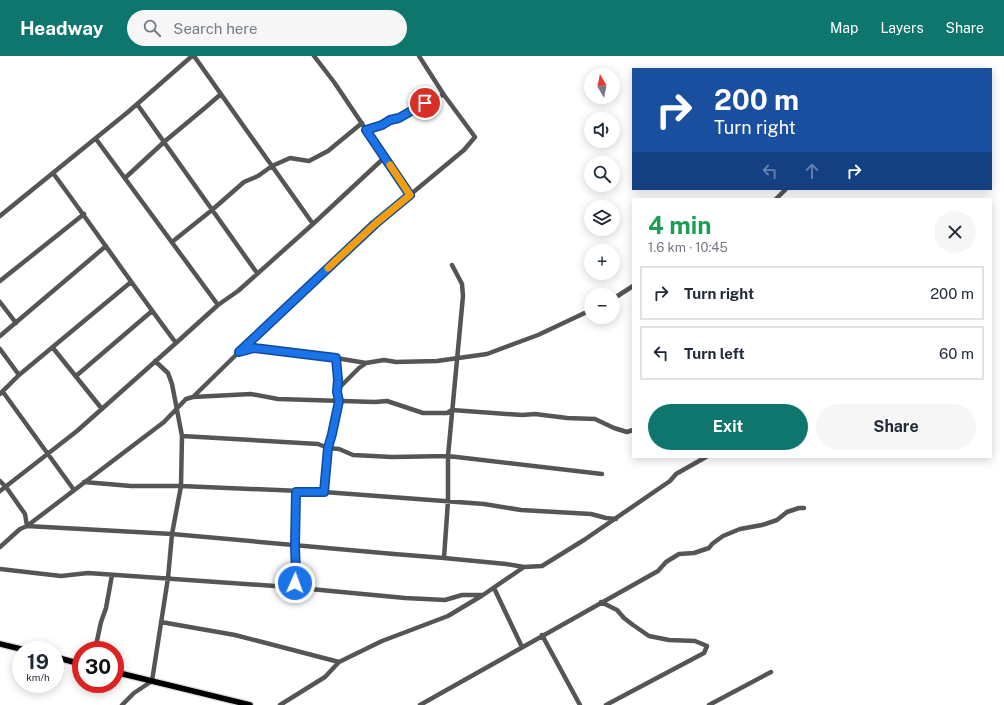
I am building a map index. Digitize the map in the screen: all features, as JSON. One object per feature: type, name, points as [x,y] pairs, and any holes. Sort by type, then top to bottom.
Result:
[{"type":"main road","points":[[0,644],[12,647]]},
{"type":"main road","points":[[124,674],[250,705]]},
{"type":"street","points":[[0,216],[96,138],[193,56],[313,224]]},
{"type":"street","points":[[314,56],[334,82],[410,195]]},
{"type":"street","points":[[193,397],[375,224],[464,150],[475,137],[444,95],[419,56]]},
{"type":"street","points":[[125,178],[164,142],[221,94]]},
{"type":"street","points":[[366,130],[399,118],[438,96],[444,95]]},
{"type":"street","points":[[137,104],[257,273]]},
{"type":"street","points":[[172,242],[244,182],[258,176],[272,166],[290,158],[310,161],[328,151],[362,124]]},
{"type":"street","points":[[96,138],[218,305]]},
{"type":"street","points":[[0,491],[77,431],[218,305],[238,291],[313,224],[384,157]]},
{"type":"street","points":[[53,173],[84,214],[176,344]]},
{"type":"street","points":[[777,198],[785,190]]},
{"type":"street","points":[[0,281],[84,214]]},
{"type":"street","points":[[0,336],[106,246]]},
{"type":"street","points":[[444,558],[448,501],[448,456],[463,296],[462,284],[452,265]]},
{"type":"street","points":[[74,490],[1,393],[19,375],[131,282]]},
{"type":"street","points":[[620,294],[632,287]]},
{"type":"street","points":[[0,302],[16,323]]},
{"type":"street","points":[[76,376],[152,311]]},
{"type":"street","points":[[239,352],[254,348],[366,363],[384,360],[396,362],[436,361],[487,354],[538,335],[584,313]]},
{"type":"street","points":[[53,348],[102,409]]},
{"type":"street","points":[[0,349],[19,375]]},
{"type":"street","points":[[324,492],[328,448],[339,401],[336,358]]},
{"type":"street","points":[[122,705],[134,693],[152,681],[180,486],[182,436],[177,409],[172,384],[168,373],[156,361]]},
{"type":"street","points":[[338,389],[366,363]]},
{"type":"street","points":[[0,546],[20,529],[27,526],[164,422],[186,399],[193,397],[251,394],[278,399],[387,402],[423,413],[448,413],[452,410],[522,415],[535,414],[567,418],[595,419],[627,432],[632,430]]},
{"type":"street","points":[[182,436],[318,444],[328,448],[339,448],[353,455],[392,457],[448,456],[602,474]]},
{"type":"street","points":[[27,526],[172,534],[444,558],[524,567],[542,566],[616,519],[670,481],[676,474],[704,458]]},
{"type":"street","points":[[0,481],[6,486],[25,514],[27,526]]},
{"type":"street","points":[[84,482],[131,486],[180,486],[324,492],[484,504],[521,510],[591,514],[616,519]]},
{"type":"street","points":[[290,587],[295,583],[296,577],[296,492]]},
{"type":"street","points":[[420,705],[658,571],[666,562],[679,554],[694,553],[709,548],[723,536],[740,528],[762,525],[777,520],[787,512],[804,508]]},
{"type":"street","points":[[280,705],[325,677],[338,662],[382,641],[448,616],[494,588],[524,567]]},
{"type":"street","points":[[0,569],[61,576],[88,573],[168,578],[290,587],[405,598],[445,600],[462,596],[483,595]]},
{"type":"street","points":[[97,641],[106,608],[112,575]]},
{"type":"street","points":[[494,588],[522,647]]},
{"type":"street","points":[[601,602],[617,610],[624,618],[649,636],[669,640],[695,640],[707,646],[704,653],[606,705]]},
{"type":"street","points":[[161,622],[234,635],[338,662]]},
{"type":"street","points":[[542,636],[580,705]]},
{"type":"street","points":[[709,705],[771,672]]},
{"type":"slow traffic","points":[[328,268],[375,224],[410,195],[390,165]]},
{"type":"route","points":[[295,583],[296,492],[324,492],[328,448],[339,401],[337,392],[338,380],[336,358],[254,348],[239,352],[375,224],[410,195],[366,130],[399,118],[425,103]]}]
